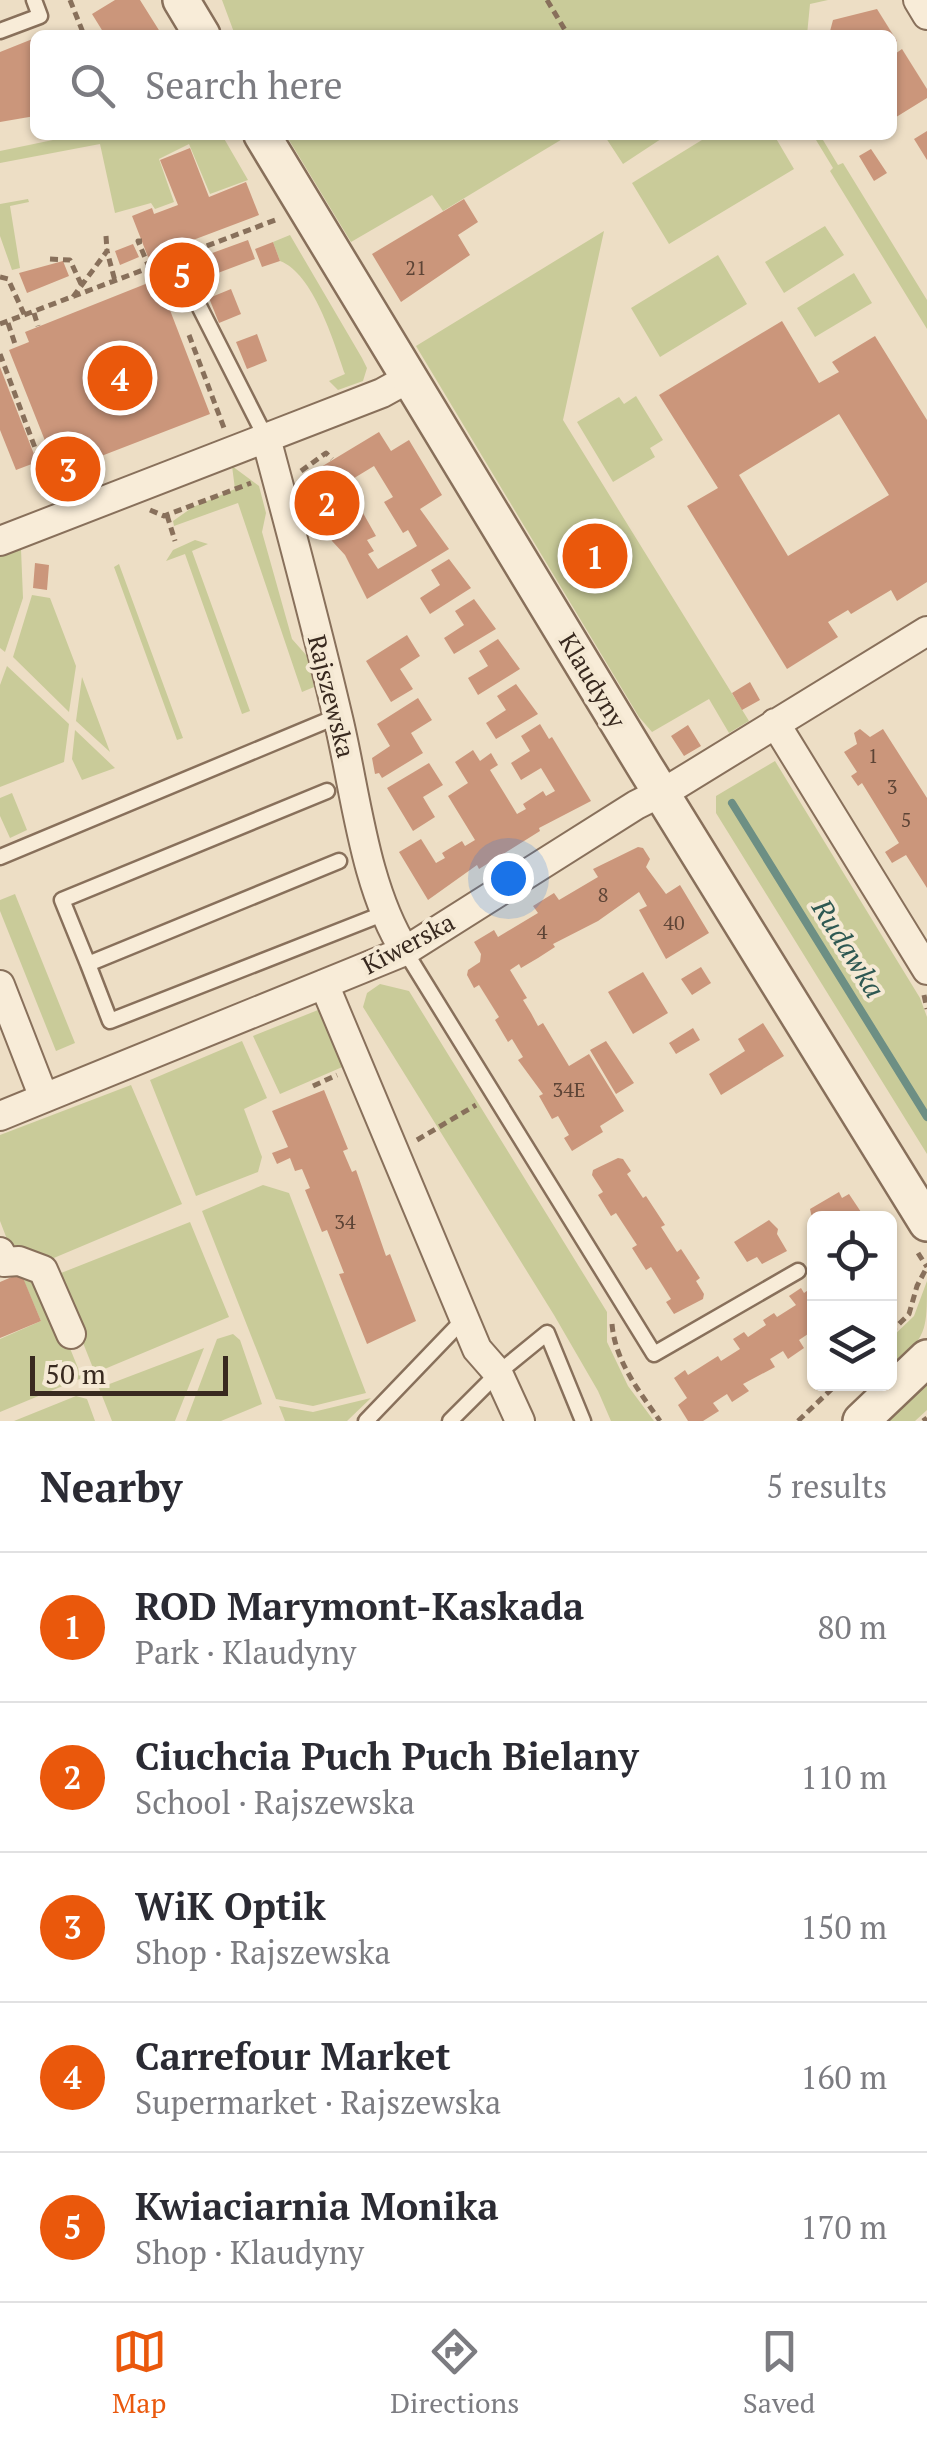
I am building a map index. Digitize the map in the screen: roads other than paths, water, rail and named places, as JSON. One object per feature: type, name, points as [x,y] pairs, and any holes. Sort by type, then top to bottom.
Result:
[{"type":"street","points":[[181,0],[199,30]]},
{"type":"street","points":[[918,0],[927,15]]},
{"type":"street","name":"Klaudyny","points":[[265,140],[927,1224]]},
{"type":"street","points":[[0,541],[382,394],[411,377]]},
{"type":"street","name":"Rajszewska","points":[[266,438],[385,913],[405,951]]},
{"type":"street","name":"Kiwerska","points":[[8,1112],[405,951],[636,805],[927,631]]},
{"type":"street","points":[[775,722],[927,970]]},
{"type":"street","points":[[324,984],[478,1349],[498,1373],[520,1421]]},
{"type":"street","points":[[0,985],[44,1098]]},
{"type":"street","points":[[0,1252],[4,1262],[19,1261],[43,1270],[71,1334]]},
{"type":"street","points":[[860,1421],[927,1358]]},
{"type":"lane","points":[[0,31],[40,16],[34,0]]},
{"type":"lane","points":[[197,302],[266,438]]},
{"type":"lane","points":[[0,857],[338,716]]},
{"type":"lane","points":[[327,791],[62,900],[110,1021],[385,913]]},
{"type":"lane","points":[[88,964],[339,861]]},
{"type":"lane","points":[[405,951],[654,1354],[798,1270]]},
{"type":"lane","points":[[366,1421],[465,1319]]},
{"type":"lane","points":[[452,1420],[498,1373],[547,1333],[583,1421]]},
{"type":"waterway","name":"Rudawka","points":[[732,803],[927,1117]]},
{"type":"place","name":"Kwiaciarnia Monika","points":[[182,275]]},
{"type":"place","name":"Carrefour Market","points":[[120,378]]},
{"type":"place","name":"WiK Optik","points":[[68,469]]},
{"type":"place","name":"Ciuchcia Puch Puch Bielany","points":[[327,503]]},
{"type":"place","name":"ROD Marymont-Kaskada","points":[[595,556]]}]
